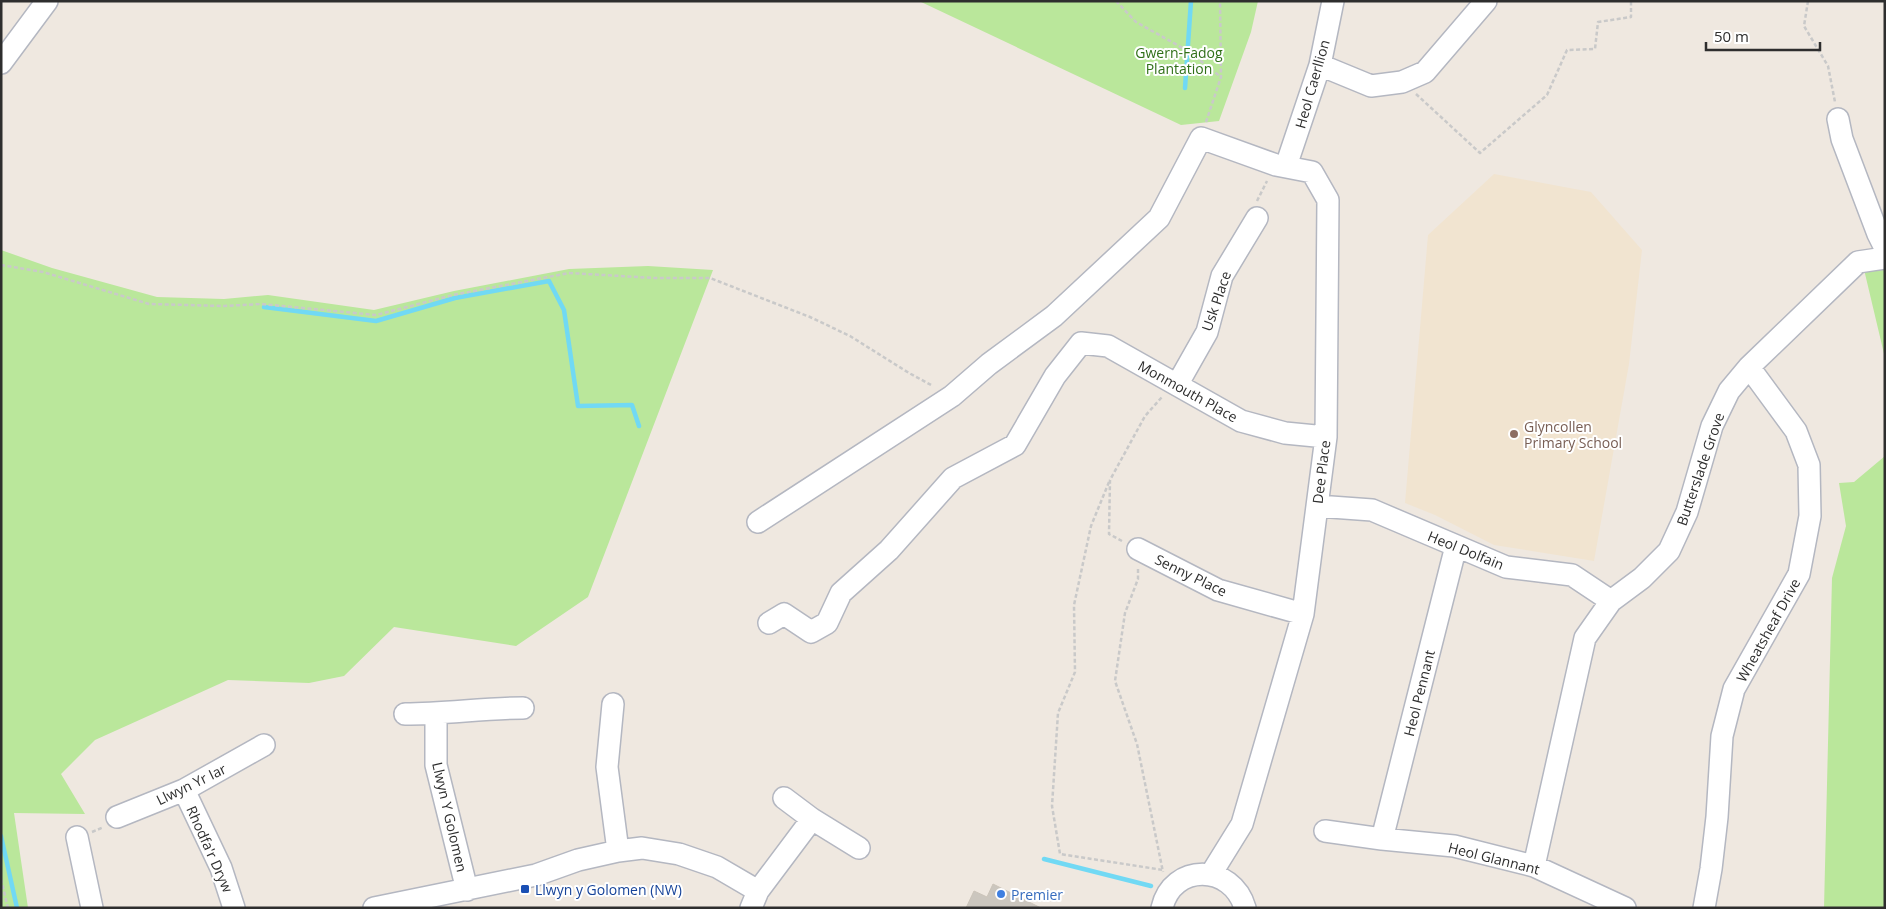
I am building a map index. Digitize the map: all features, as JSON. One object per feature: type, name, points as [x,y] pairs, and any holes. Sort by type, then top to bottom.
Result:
[{"type":"street","points":[[1,62],[47,1]]},
{"type":"street","name":"Heol Caerllion","points":[[1281,166],[1320,65],[1333,1]]},
{"type":"street","points":[[1320,65],[1371,86],[1402,82],[1425,72],[1486,1]]},
{"type":"street","points":[[1838,119],[1842,140],[1885,248]]},
{"type":"street","points":[[758,522],[952,396],[989,364],[1054,316],[1159,218],[1201,138]]},
{"type":"street","name":"Dee Place","points":[[1201,138],[1281,166],[1312,172],[1328,200],[1326,437],[1303,614],[1242,824],[1211,874]]},
{"type":"street","name":"Usk Place","points":[[1177,385],[1207,332],[1222,276],[1256,218]]},
{"type":"street","name":"Butterslade Grove","points":[[1534,866],[1585,638],[1611,601],[1642,578],[1669,551],[1687,512],[1712,426],[1729,391],[1749,367],[1858,262],[1885,258]]},
{"type":"street","name":"Monmouth Place","points":[[769,624],[784,614],[811,632],[827,623],[841,593],[889,550],[953,478],[1015,445],[1055,376],[1081,343],[1108,346],[1241,420],[1285,433],[1326,437]]},
{"type":"street","name":"Wheatsheaf Drive","points":[[1704,908],[1718,817],[1722,736],[1734,689],[1799,574],[1810,516],[1809,465],[1796,431],[1749,367]]},
{"type":"street","name":"Heol Dolfain","points":[[1317,506],[1372,510],[1506,567],[1572,575],[1611,601]]},
{"type":"street","name":"Heol Pennant","points":[[1382,839],[1456,546]]},
{"type":"street","name":"Senny Place","points":[[1138,549],[1218,590],[1303,614]]},
{"type":"street","points":[[613,704],[607,767],[618,850]]},
{"type":"street","points":[[405,714],[436,714],[495,708],[523,708]]},
{"type":"street","name":"Llwyn Y Golomen","points":[[436,714],[436,765],[467,890]]},
{"type":"street","name":"Llwyn Yr Iar","points":[[116,817],[184,790],[264,745]]},
{"type":"street","name":"Rhodfa'r Dryw","points":[[184,790],[221,868],[234,908]]},
{"type":"street","points":[[784,798],[812,819],[859,848]]},
{"type":"street","points":[[383,907],[536,875],[578,860],[618,850],[642,848],[679,854],[717,867],[755,899],[812,819]]},
{"type":"street","name":"Heol Glannant","points":[[1326,831],[1454,846],[1534,866],[1625,908]]},
{"type":"street","points":[[77,837],[92,908]]},
{"type":"street","points":[[1163,905],[1171,889],[1187,877],[1211,874],[1225,879],[1239,893],[1245,908]]},
{"type":"path","points":[[1116,1],[1136,22],[1188,51],[1221,77]]},
{"type":"path","points":[[1201,138],[1221,77],[1220,1]]},
{"type":"path","points":[[1402,82],[1480,154],[1548,95],[1567,50],[1594,49],[1598,22],[1631,17],[1632,1]]},
{"type":"path","points":[[1808,1],[1804,26],[1828,66],[1838,119]]},
{"type":"path","points":[[1256,218],[1252,208],[1281,166]]},
{"type":"path","points":[[1,266],[43,272],[149,304],[224,306],[262,304],[376,316],[453,295],[569,272],[655,278],[710,278],[810,317],[850,336],[909,373],[952,396]]},
{"type":"path","points":[[1162,870],[1060,854],[1052,806],[1058,713],[1075,672],[1074,605],[1092,526],[1110,480],[1145,416],[1177,385]]},
{"type":"path","points":[[1110,480],[1109,534],[1138,549],[1138,579],[1125,613],[1115,681],[1137,744],[1162,870],[1163,905]]},
{"type":"path","points":[[1885,706],[1885,740]]},
{"type":"path","points":[[77,837],[110,825],[116,817]]},
{"type":"path","points":[[1,879],[8,908]]},
{"type":"shaded area","name":"Glyncollen Primary School","points":[[1494,174],[1591,192],[1642,250],[1629,364],[1594,561],[1494,545],[1435,515],[1405,503],[1428,235]]},
{"type":"green space","name":"Gwern-Fadog Plantation","points":[[919,1],[1258,1],[1251,32],[1219,121],[1181,125]]},
{"type":"green space","points":[[1,250],[52,268],[157,297],[224,299],[268,295],[374,310],[454,291],[569,269],[648,266],[713,270],[588,597],[516,646],[394,627],[344,676],[309,683],[228,680],[95,740],[61,774],[85,814],[14,813],[28,908],[1,908]]},
{"type":"green space","points":[[1885,258],[1885,358],[1862,261]]},
{"type":"green space","points":[[1885,456],[1885,908],[1824,908],[1832,578],[1846,526],[1839,483],[1854,482]]},
{"type":"building","name":"Premier","points":[[993,884],[1041,908],[966,908],[974,891],[987,897]]},
{"type":"waterway","points":[[1185,88],[1191,1]]},
{"type":"waterway","points":[[264,307],[376,321],[455,298],[549,281],[564,310],[578,406],[632,405],[639,426]]},
{"type":"waterway","points":[[1,836],[17,908]]},
{"type":"waterway","points":[[1044,859],[1151,886]]},
{"type":"place","name":"Glyncollen Primary School","points":[[1514,434]]},
{"type":"place","name":"Llwyn y Golomen (NW)","points":[[525,889]]},
{"type":"place","name":"Premier","points":[[1001,894]]}]
